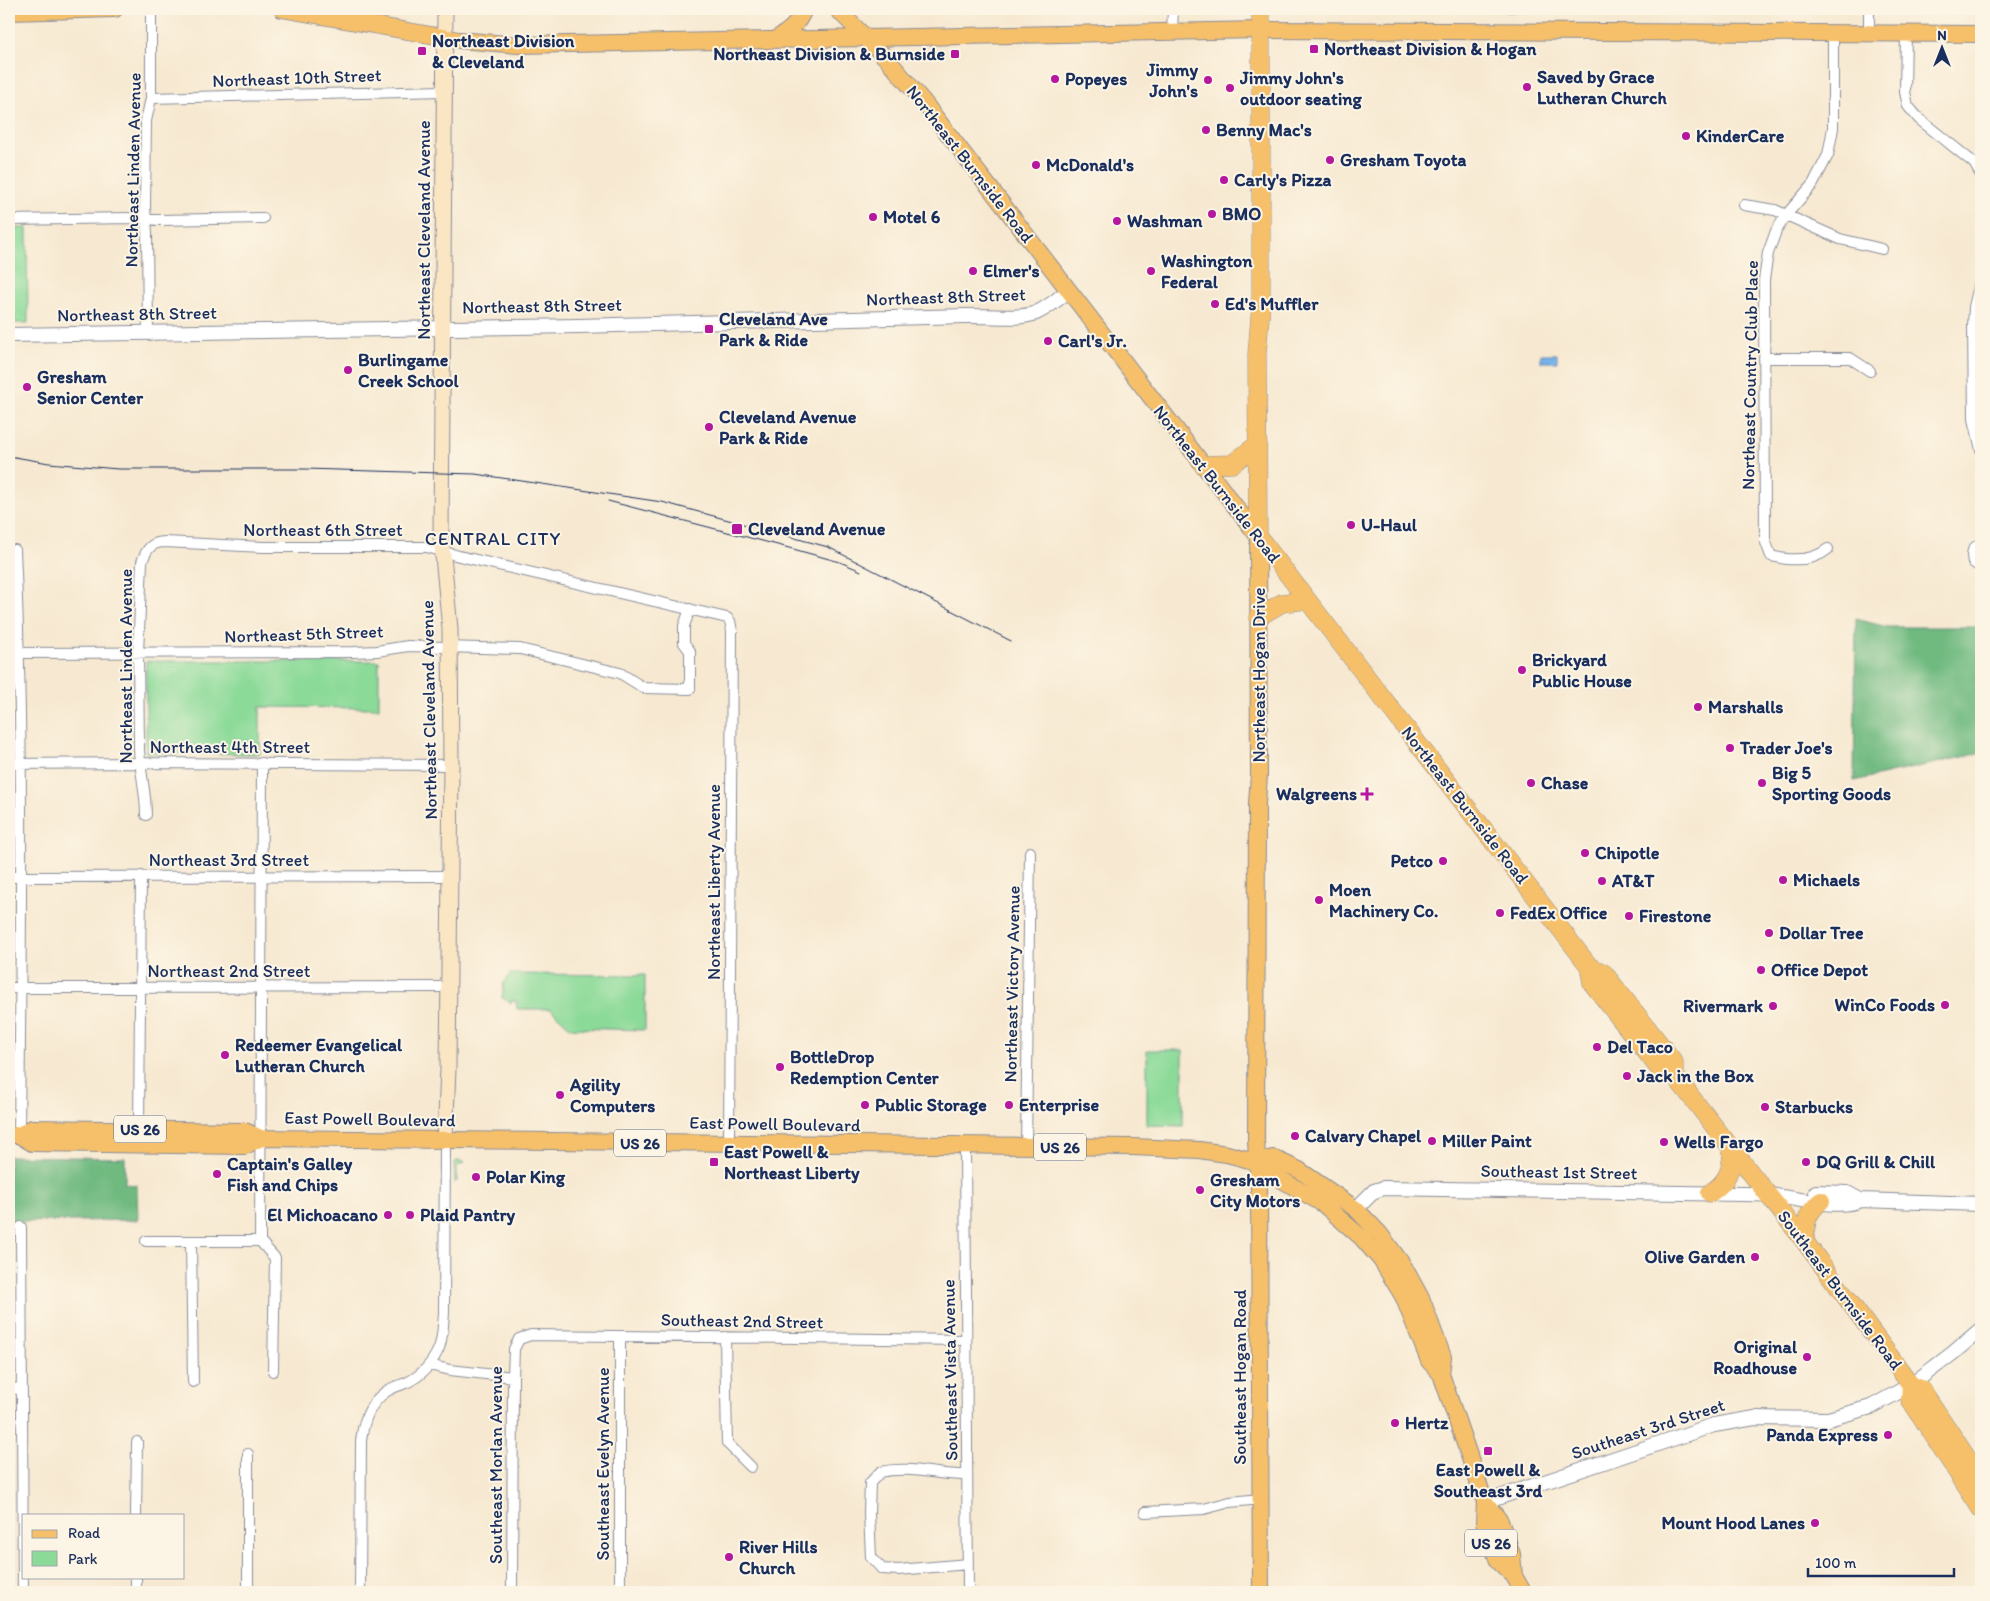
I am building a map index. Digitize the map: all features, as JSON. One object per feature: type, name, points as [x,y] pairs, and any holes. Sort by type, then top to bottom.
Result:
[{"type":"highway","name":"Northeast Hogan Drive","points":[[1258,536],[1262,9]]},
{"type":"highway","points":[[1203,465],[1218,466],[1232,464],[1258,444]]},
{"type":"highway","name":"Northeast Burnside Road","points":[[1258,536],[1589,966],[1604,973],[1661,1045],[1674,1062],[1674,1075]]},
{"type":"highway","points":[[1258,617],[1282,603],[1307,600]]},
{"type":"highway","name":"Northeast Burnside Road","points":[[1589,966],[1592,983],[1608,1004],[1661,1071],[1674,1075],[1768,1194]]},
{"type":"highway","points":[[1608,1004],[1627,1015],[1650,1044],[1661,1045]]},
{"type":"highway","points":[[1710,1193],[1719,1188],[1728,1178],[1732,1162],[1732,1148]]},
{"type":"highway","name":"Southeast Burnside Road","points":[[1768,1194],[1910,1385],[1922,1390],[1981,1478]]},
{"type":"highway","points":[[1805,1242],[1807,1217],[1810,1210],[1821,1201]]},
{"type":"highway","name":"Southeast Burnside Road","points":[[1910,1385],[1910,1399],[1981,1509]]},
{"type":"main road","points":[[9,12],[116,9]]},
{"type":"main road","points":[[282,9],[445,38],[479,43],[518,45],[1262,30],[1981,34]]},
{"type":"main road","name":"Northeast Cleveland Avenue","points":[[445,9],[442,551],[451,646],[449,987],[445,1140]]},
{"type":"main road","points":[[773,41],[787,33],[798,22],[804,9]]},
{"type":"main road","name":"Northeast Burnside Road","points":[[838,9],[922,100],[1258,536]]},
{"type":"main road","name":"Northeast Hogan Drive","points":[[1258,536],[1259,775],[1257,803],[1256,1114],[1258,1162]]},
{"type":"main road","name":"East Powell Boulevard","points":[[14,1135],[32,1128],[245,1130],[261,1138],[1189,1149],[1227,1154],[1258,1162],[1277,1177],[1323,1204],[1342,1218],[1362,1238],[1388,1256]]},
{"type":"main road","points":[[85,1143],[105,1137],[134,1135],[139,1129]]},
{"type":"main road","name":"East Powell Boulevard","points":[[14,1135],[32,1143],[245,1146],[261,1138]]},
{"type":"main road","name":"East Powell Boulevard","points":[[1258,1162],[1273,1158],[1299,1170],[1356,1209],[1388,1256],[1429,1362],[1441,1374],[1484,1502],[1500,1521],[1512,1554],[1514,1576],[1523,1592]]},
{"type":"main road","name":"Southeast Hogan Road","points":[[1258,1162],[1261,1592]]},
{"type":"street","name":"Northeast Linden Avenue","points":[[148,333],[146,120],[151,98],[151,9]]},
{"type":"street","points":[[1172,31],[1173,9]]},
{"type":"street","points":[[1869,9],[1869,33]]},
{"type":"street","name":"Northeast Country Club Place","points":[[1828,549],[1820,555],[1811,558],[1786,560],[1771,556],[1765,540],[1764,280],[1768,253],[1776,231],[1787,214],[1813,184],[1828,155],[1833,128],[1833,33]]},
{"type":"street","points":[[1906,33],[1905,92],[1908,106],[1919,119],[1974,163],[1981,175]]},
{"type":"street","name":"Northeast 10th Street","points":[[151,98],[444,91]]},
{"type":"street","points":[[1744,205],[1775,210],[1840,239],[1882,248]]},
{"type":"street","points":[[9,220],[263,218]]},
{"type":"street","points":[[1981,277],[1974,307],[1973,326],[1974,419],[1981,450]]},
{"type":"street","name":"Northeast 8th Street","points":[[9,335],[578,326],[1020,316],[1038,312],[1051,305],[1068,291]]},
{"type":"street","points":[[1764,358],[1850,358],[1870,371]]},
{"type":"street","name":"Northeast 6th Street","points":[[148,548],[153,544],[165,542],[263,547],[427,547],[690,609],[730,621]]},
{"type":"street","points":[[1981,544],[1972,550],[1971,555],[1973,562],[1981,568]]},
{"type":"street","name":"Northeast Linden Avenue","points":[[146,815],[146,793],[140,763],[138,653],[142,562],[148,548]]},
{"type":"street","points":[[14,1135],[22,877],[20,653],[15,550]]},
{"type":"street","name":"Northeast 5th Street","points":[[9,653],[354,652],[402,647],[451,646],[528,650],[620,673],[644,688],[690,689],[690,651],[684,643],[684,626],[690,609]]},
{"type":"street","name":"Northeast Liberty Avenue","points":[[729,1144],[732,650],[730,621]]},
{"type":"street","points":[[262,763],[260,1241],[275,1258],[273,1371]]},
{"type":"street","name":"Northeast 4th Street","points":[[9,764],[262,763],[451,765]]},
{"type":"street","name":"Northeast Victory Avenue","points":[[1026,1147],[1030,852]]},
{"type":"street","points":[[139,1129],[141,876]]},
{"type":"street","name":"Northeast 3rd Street","points":[[9,877],[450,876]]},
{"type":"street","name":"Northeast 2nd Street","points":[[9,988],[449,987]]},
{"type":"street","points":[[360,1592],[360,1458],[364,1422],[374,1404],[389,1390],[410,1381],[429,1364],[440,1346],[443,1325],[445,1140]]},
{"type":"street","name":"Southeast Vista Avenue","points":[[965,1146],[968,1592]]},
{"type":"street","name":"Southeast 1st Street","points":[[1356,1209],[1374,1191],[1384,1188],[1768,1194],[1795,1192],[1846,1193],[1860,1200],[1981,1204]]},
{"type":"street","name":"Southeast 1st Street","points":[[1768,1194],[1799,1200],[1852,1204],[1860,1200]]},
{"type":"street","points":[[21,1227],[22,1514]]},
{"type":"street","points":[[146,1241],[260,1241]]},
{"type":"street","points":[[192,1241],[193,1382]]},
{"type":"street","name":"Southeast 3rd Street","points":[[1484,1502],[1714,1425],[1755,1418],[1828,1419],[1871,1407],[1910,1385],[1953,1354],[1981,1329]]},
{"type":"street","name":"Southeast 2nd Street","points":[[519,1339],[531,1335],[965,1340]]},
{"type":"street","name":"Southeast Evelyn Avenue","points":[[620,1336],[620,1592]]},
{"type":"street","points":[[725,1337],[727,1443],[751,1467]]},
{"type":"street","name":"Southeast Morlan Avenue","points":[[512,1592],[513,1377],[514,1349],[519,1339]]},
{"type":"street","points":[[429,1364],[450,1370],[513,1377]]},
{"type":"street","points":[[9,1389],[21,1388]]},
{"type":"street","points":[[136,1514],[137,1442]]},
{"type":"street","points":[[248,1454],[248,1592]]},
{"type":"street","points":[[967,1476],[904,1470],[880,1472],[870,1483],[869,1513],[871,1557],[882,1569],[898,1570],[968,1564]]},
{"type":"street","points":[[1145,1512],[1204,1508],[1230,1502],[1261,1499]]},
{"type":"street","points":[[23,1578],[23,1592]]},
{"type":"street","points":[[136,1578],[136,1592]]},
{"type":"green space","points":[[1507,9],[1717,9],[1717,12],[1507,12]]},
{"type":"green space","points":[[9,228],[27,228],[28,323],[9,323]]},
{"type":"green space","points":[[1856,619],[1887,627],[1981,627],[1981,753],[1854,781]]},
{"type":"green space","points":[[146,661],[379,661],[379,708],[260,707],[260,754],[146,753]]},
{"type":"green space","points":[[510,974],[645,975],[645,1030],[571,1028],[550,1009],[517,1009],[516,1001],[511,1001],[511,1003],[502,998],[504,982]]},
{"type":"green space","points":[[1147,1050],[1183,1050],[1183,1126],[1147,1125]]},
{"type":"green space","points":[[9,1156],[125,1158],[125,1184],[137,1185],[138,1220],[9,1222]]},
{"type":"green space","points":[[456,1161],[464,1163],[457,1166],[457,1181],[455,1183],[454,1164]]},
{"type":"water","points":[[1541,354],[1557,354],[1557,362],[1541,362]]},
{"type":"tram line","points":[[9,456],[49,463],[118,469],[305,469],[475,474],[662,502],[828,547],[1011,641]]},
{"type":"tram line","points":[[608,501],[840,562],[861,571]]},
{"type":"place","name":"Northeast Division & Hogan","points":[[1314,49]]},
{"type":"place","name":"Northeast Division & Cleveland","points":[[422,51]]},
{"type":"place","name":"Northeast Division & Burnside","points":[[955,54]]},
{"type":"place","name":"Popeyes","points":[[1055,79]]},
{"type":"place","name":"Jimmy John's","points":[[1208,80]]},
{"type":"place","name":"Saved by Grace Lutheran Church","points":[[1527,87]]},
{"type":"place","name":"Jimmy John's outdoor seating","points":[[1230,88]]},
{"type":"place","name":"Benny Mac's","points":[[1206,130]]},
{"type":"place","name":"KinderCare","points":[[1686,136]]},
{"type":"place","name":"Gresham Toyota","points":[[1330,160]]},
{"type":"place","name":"McDonald's","points":[[1036,165]]},
{"type":"place","name":"Carly's Pizza","points":[[1224,180]]},
{"type":"place","name":"BMO","points":[[1212,214]]},
{"type":"place","name":"Motel 6","points":[[873,217]]},
{"type":"place","name":"Washman","points":[[1117,221]]},
{"type":"place","name":"Elmer's","points":[[973,271]]},
{"type":"place","name":"Washington Federal","points":[[1151,271]]},
{"type":"place","name":"Ed's Muffler","points":[[1215,304]]},
{"type":"place","name":"Cleveland Ave Park & Ride","points":[[709,329]]},
{"type":"place","name":"Carl's Jr.","points":[[1048,341]]},
{"type":"place","name":"Burlingame Creek School","points":[[348,370]]},
{"type":"place","name":"Gresham Senior Center","points":[[27,387]]},
{"type":"place","name":"Cleveland Avenue Park & Ride","points":[[709,427]]},
{"type":"place","name":"U-Haul","points":[[1351,525]]},
{"type":"place","name":"Cleveland Avenue","points":[[737,529]]},
{"type":"place","name":"Brickyard Public House","points":[[1522,670]]},
{"type":"place","name":"Marshalls","points":[[1698,707]]},
{"type":"place","name":"Trader Joe's","points":[[1730,748]]},
{"type":"place","name":"Chase","points":[[1531,783]]},
{"type":"place","name":"Big 5 Sporting Goods","points":[[1762,783]]},
{"type":"place","name":"Walgreens","points":[[1367,794]]},
{"type":"place","name":"Chipotle","points":[[1585,853]]},
{"type":"place","name":"Petco","points":[[1443,861]]},
{"type":"place","name":"Michaels","points":[[1783,880]]},
{"type":"place","name":"AT&T","points":[[1602,881]]},
{"type":"place","name":"Moen Machinery Co.","points":[[1319,900]]},
{"type":"place","name":"FedEx Office","points":[[1500,913]]},
{"type":"place","name":"Firestone","points":[[1629,916]]},
{"type":"place","name":"Dollar Tree","points":[[1769,933]]},
{"type":"place","name":"Office Depot","points":[[1761,970]]},
{"type":"place","name":"WinCo Foods","points":[[1945,1005]]},
{"type":"place","name":"Rivermark","points":[[1773,1006]]},
{"type":"place","name":"Del Taco","points":[[1597,1047]]},
{"type":"place","name":"Redeemer Evangelical Lutheran Church","points":[[225,1055]]},
{"type":"place","name":"BottleDrop Redemption Center","points":[[780,1067]]},
{"type":"place","name":"Jack in the Box","points":[[1627,1076]]},
{"type":"place","name":"Agility Computers","points":[[560,1095]]},
{"type":"place","name":"Public Storage","points":[[865,1105]]},
{"type":"place","name":"Enterprise","points":[[1009,1105]]},
{"type":"place","name":"Starbucks","points":[[1765,1107]]},
{"type":"place","name":"Calvary Chapel","points":[[1295,1136]]},
{"type":"place","name":"Miller Paint","points":[[1432,1141]]},
{"type":"place","name":"Wells Fargo","points":[[1664,1142]]},
{"type":"place","name":"East Powell & Northeast Liberty","points":[[714,1162]]},
{"type":"place","name":"DQ Grill & Chill","points":[[1806,1162]]},
{"type":"place","name":"Captain's Galley Fish and Chips","points":[[217,1174]]},
{"type":"place","name":"Polar King","points":[[476,1177]]},
{"type":"place","name":"Gresham City Motors","points":[[1200,1190]]},
{"type":"place","name":"El Michoacano","points":[[388,1215]]},
{"type":"place","name":"Plaid Pantry","points":[[410,1215]]},
{"type":"place","name":"Olive Garden","points":[[1755,1257]]},
{"type":"place","name":"Original Roadhouse","points":[[1807,1357]]},
{"type":"place","name":"Hertz","points":[[1395,1423]]},
{"type":"place","name":"Panda Express","points":[[1888,1435]]},
{"type":"place","name":"East Powell & Southeast 3rd","points":[[1488,1451]]},
{"type":"place","name":"Mount Hood Lanes","points":[[1815,1523]]},
{"type":"place","name":"River Hills Church","points":[[729,1557]]},
{"type":"district","name":"CENTRAL CITY","points":[[493,538]]}]
